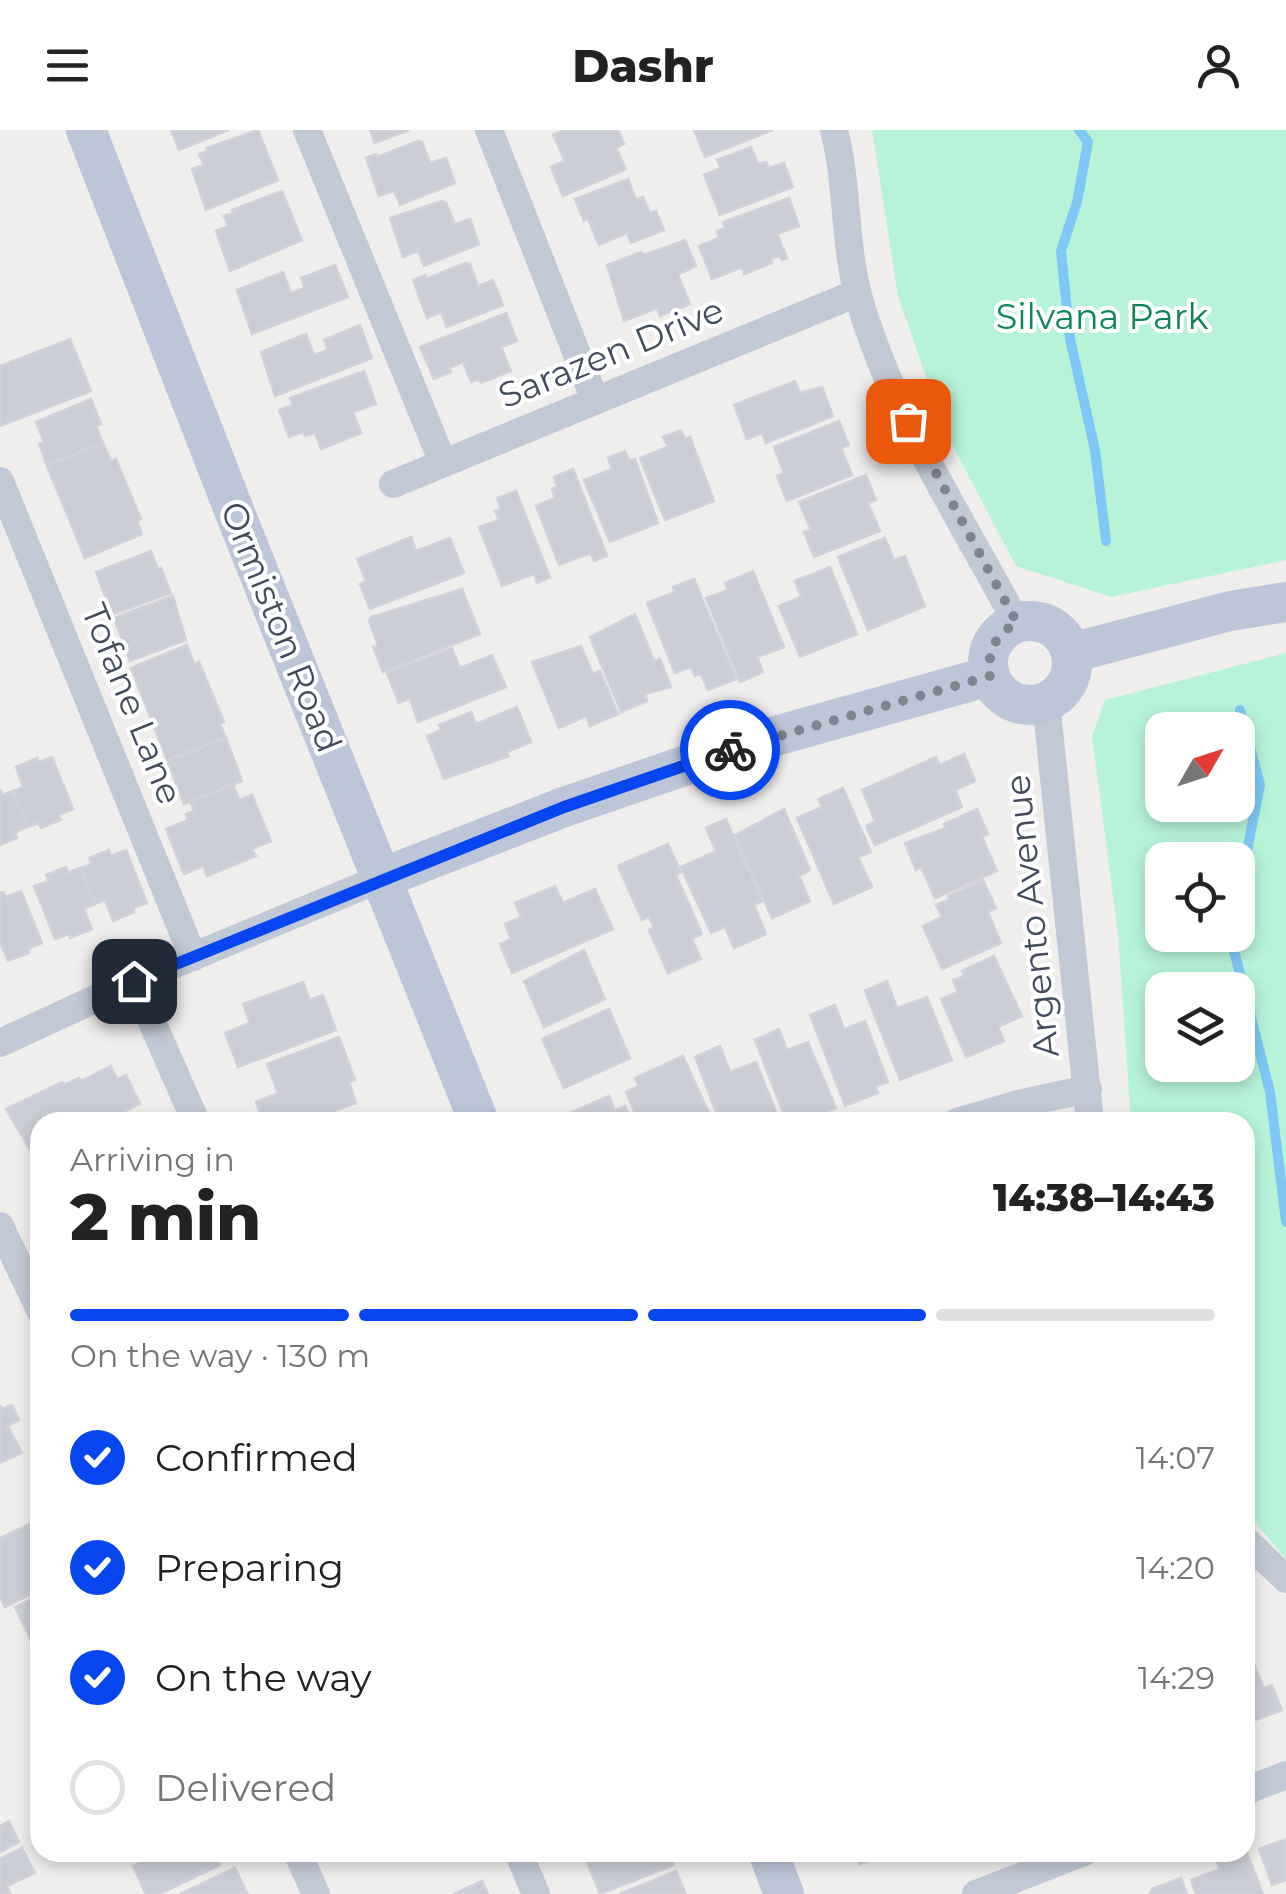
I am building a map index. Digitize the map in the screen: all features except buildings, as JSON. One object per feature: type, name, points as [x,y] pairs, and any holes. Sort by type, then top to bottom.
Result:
[{"type":"street","name":"Ormiston Road","points":[[86,130],[238,523],[475,1112]]},
{"type":"street","points":[[306,130],[443,463]]},
{"type":"street","points":[[488,130],[595,400]]},
{"type":"street","points":[[834,130],[857,293],[890,386],[1017,623]]},
{"type":"street","name":"Sarazen Drive","points":[[393,484],[857,293]]},
{"type":"street","name":"Tofane Lane","points":[[0,481],[193,957]]},
{"type":"street","points":[[1071,653],[1230,611],[1286,602]]},
{"type":"street","points":[[1017,623],[1046,624],[1062,636],[1071,653],[1072,668],[1067,682],[1046,702],[1032,705],[1006,698],[990,676],[989,654],[993,644],[1017,623]]},
{"type":"street","points":[[0,1043],[134,981],[564,807],[737,748],[990,676]]},
{"type":"street","name":"Argento Avenue","points":[[1046,702],[1089,1112]]},
{"type":"street","points":[[134,981],[192,1112]]},
{"type":"street","points":[[991,1112],[1088,1089]]},
{"type":"street","points":[[0,1226],[30,1289]]},
{"type":"street","points":[[1255,1550],[1286,1579]]},
{"type":"street","points":[[1255,1787],[1286,1775]]},
{"type":"street","points":[[302,1862],[316,1894]]},
{"type":"street","points":[[522,1862],[536,1894]]},
{"type":"street","points":[[772,1862],[784,1894]]},
{"type":"street","points":[[976,1894],[1058,1862]]},
{"type":"green space","name":"Silvana Park","points":[[872,130],[1286,130],[1286,560],[1111,597],[1016,566],[945,431],[898,296]]},
{"type":"green space","points":[[1286,653],[1286,1559],[1255,1522],[1255,1112],[1130,1112],[1118,934],[1092,736],[1105,700]]},
{"type":"waterway","points":[[1079,130],[1088,142],[1077,202],[1061,251],[1070,339],[1095,450],[1106,541]]},
{"type":"waterway","points":[[1240,710],[1260,785],[1249,842]]},
{"type":"waterway","points":[[1234,952],[1270,1092],[1286,1222]]},
{"type":"way so far","points":[[730,750],[990,676],[989,654],[993,644],[1017,623],[908,421]]},
{"type":"route","points":[[134,981],[564,807],[730,750]]}]
